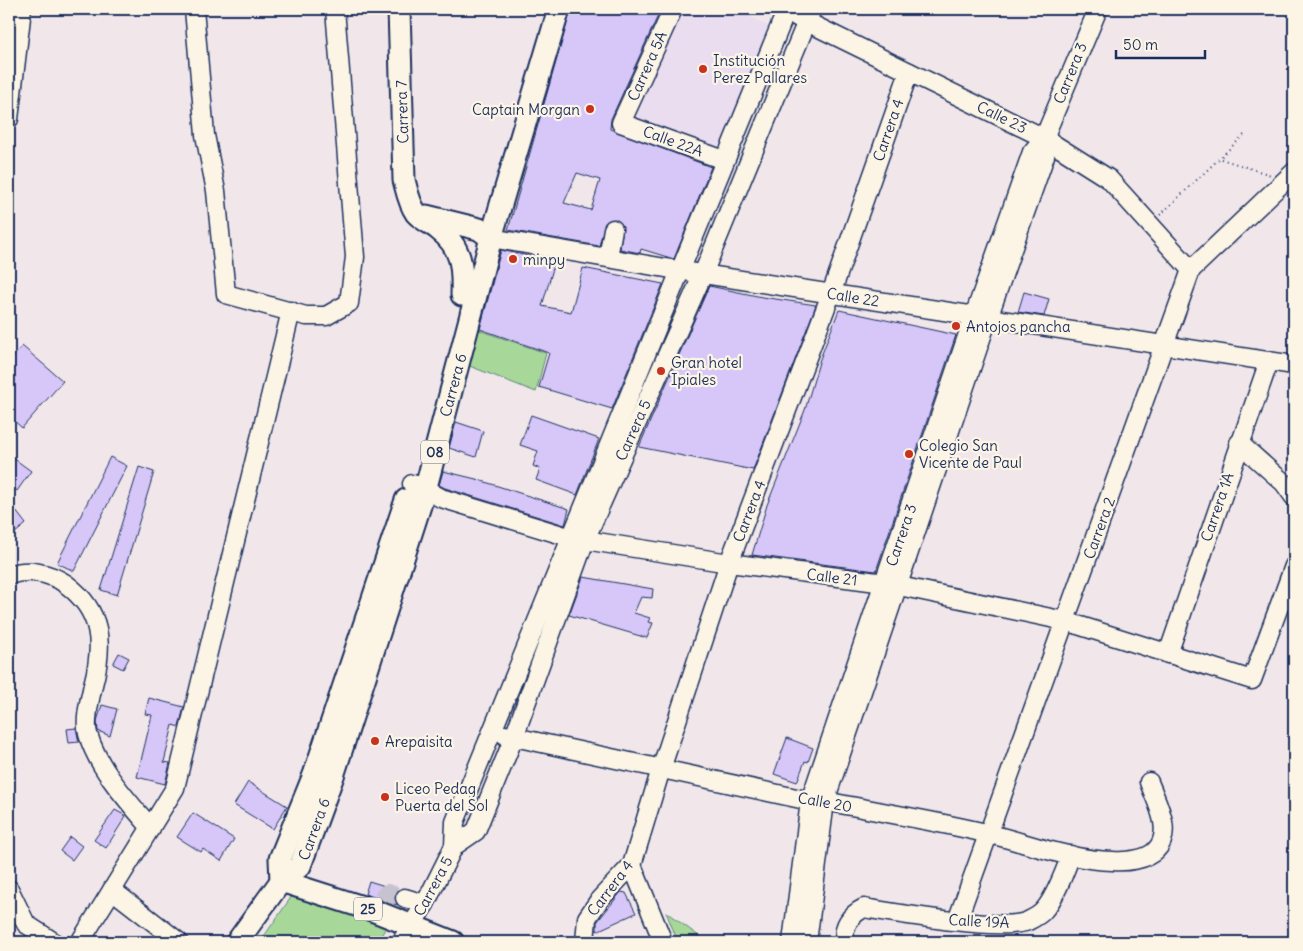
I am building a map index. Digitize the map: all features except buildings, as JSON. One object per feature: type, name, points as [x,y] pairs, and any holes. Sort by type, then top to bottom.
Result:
[{"type":"main road","name":"Carrera 7","points":[[399,9],[404,180],[408,199],[416,213]]},
{"type":"main road","name":"Carrera 6","points":[[281,880],[280,859],[314,775],[419,485],[544,9]]},
{"type":"main road","name":"Carrera 6","points":[[419,485],[462,295],[485,233],[559,9]]},
{"type":"main road","name":"Calle 22","points":[[416,213],[485,233]]},
{"type":"main road","points":[[416,213],[440,230],[459,256],[463,268],[462,295]]},
{"type":"main road","points":[[237,942],[281,880]]},
{"type":"main road","name":"25","points":[[281,880],[377,905],[406,934],[453,942]]},
{"type":"street","points":[[9,119],[22,9]]},
{"type":"street","points":[[194,9],[205,135],[216,191],[226,294],[306,316],[326,316],[349,303],[354,278],[354,248],[335,9]]},
{"type":"street","name":"Carrera 5A","points":[[621,123],[673,9]]},
{"type":"street","name":"Carrera 3","points":[[807,942],[807,887],[818,801],[981,317],[1012,231],[1045,156],[1044,138],[1098,9]]},
{"type":"street","name":"Calle 23","points":[[784,10],[809,15],[909,72],[1044,138],[1109,179],[1191,270]]},
{"type":"street","name":"Carrera 5","points":[[454,846],[476,831],[514,737],[578,539],[680,270],[784,10]]},
{"type":"street","name":"Carrera 5","points":[[406,934],[425,904],[454,846],[455,822],[492,732],[578,539],[703,274],[809,15]]},
{"type":"street","name":"Carrera 4","points":[[585,942],[587,918],[600,899],[632,865],[660,768],[729,563],[831,294],[909,72]]},
{"type":"street","name":"Calle 22A","points":[[621,123],[724,160]]},
{"type":"street","name":"Carrera 2","points":[[958,921],[1191,270],[1290,176]]},
{"type":"street","points":[[609,252],[613,229]]},
{"type":"street","name":"Calle 22","points":[[485,233],[703,274],[1294,365]]},
{"type":"street","points":[[80,942],[175,788],[291,311]]},
{"type":"street","name":"Carrera 1A","points":[[1168,654],[1239,443],[1269,361]]},
{"type":"street","points":[[1239,443],[1284,483],[1294,497]]},
{"type":"street","name":"Calle 21","points":[[419,485],[441,498],[578,539],[729,563],[891,585],[1065,621],[1252,680],[1294,566]]},
{"type":"street","points":[[9,575],[20,571],[54,576],[78,594],[95,616],[98,637],[98,668],[89,702],[88,732],[97,756],[125,798],[151,828]]},
{"type":"street","name":"Calle 20","points":[[492,732],[818,801],[989,834],[1071,855],[1113,861],[1138,859],[1156,850],[1164,836],[1163,820],[1148,782]]},
{"type":"street","name":"Calle 19A","points":[[845,942],[843,933],[852,914],[864,908],[958,921],[1006,924],[1027,922],[1044,911],[1066,870],[1071,855]]},
{"type":"street","points":[[632,865],[663,942]]},
{"type":"street","name":"Carrera 3","points":[[792,942],[807,887]]},
{"type":"street","points":[[9,889],[26,924],[54,942]]},
{"type":"street","points":[[112,890],[179,942]]},
{"type":"street","points":[[405,898],[425,904]]},
{"type":"path","points":[[1150,224],[1221,159],[1245,134]]},
{"type":"path","points":[[1221,159],[1290,176]]},
{"type":"shaded area","name":"Institución Perez Pallares","points":[[678,9],[737,9],[771,28],[721,154],[638,119],[634,110]]},
{"type":"green space","points":[[476,329],[546,353],[536,392],[467,365]]},
{"type":"green space","points":[[294,893],[387,926],[377,942],[260,942]]},
{"type":"green space","points":[[666,912],[707,942],[678,942]]},
{"type":"tunnel","points":[[381,899],[387,893],[405,898]]},
{"type":"place","name":"Institución Perez Pallares","points":[[703,69]]},
{"type":"place","name":"Captain Morgan","points":[[590,109]]},
{"type":"place","name":"minpy","points":[[513,259]]},
{"type":"place","name":"Antojos pancha","points":[[956,326]]},
{"type":"place","name":"Gran hotel Ipiales","points":[[661,371]]},
{"type":"place","name":"Colegio San Vicente de Paul","points":[[909,454]]},
{"type":"place","name":"Arepaisita","points":[[375,741]]},
{"type":"place","name":"Liceo Pedag Puerta del Sol","points":[[385,797]]}]
